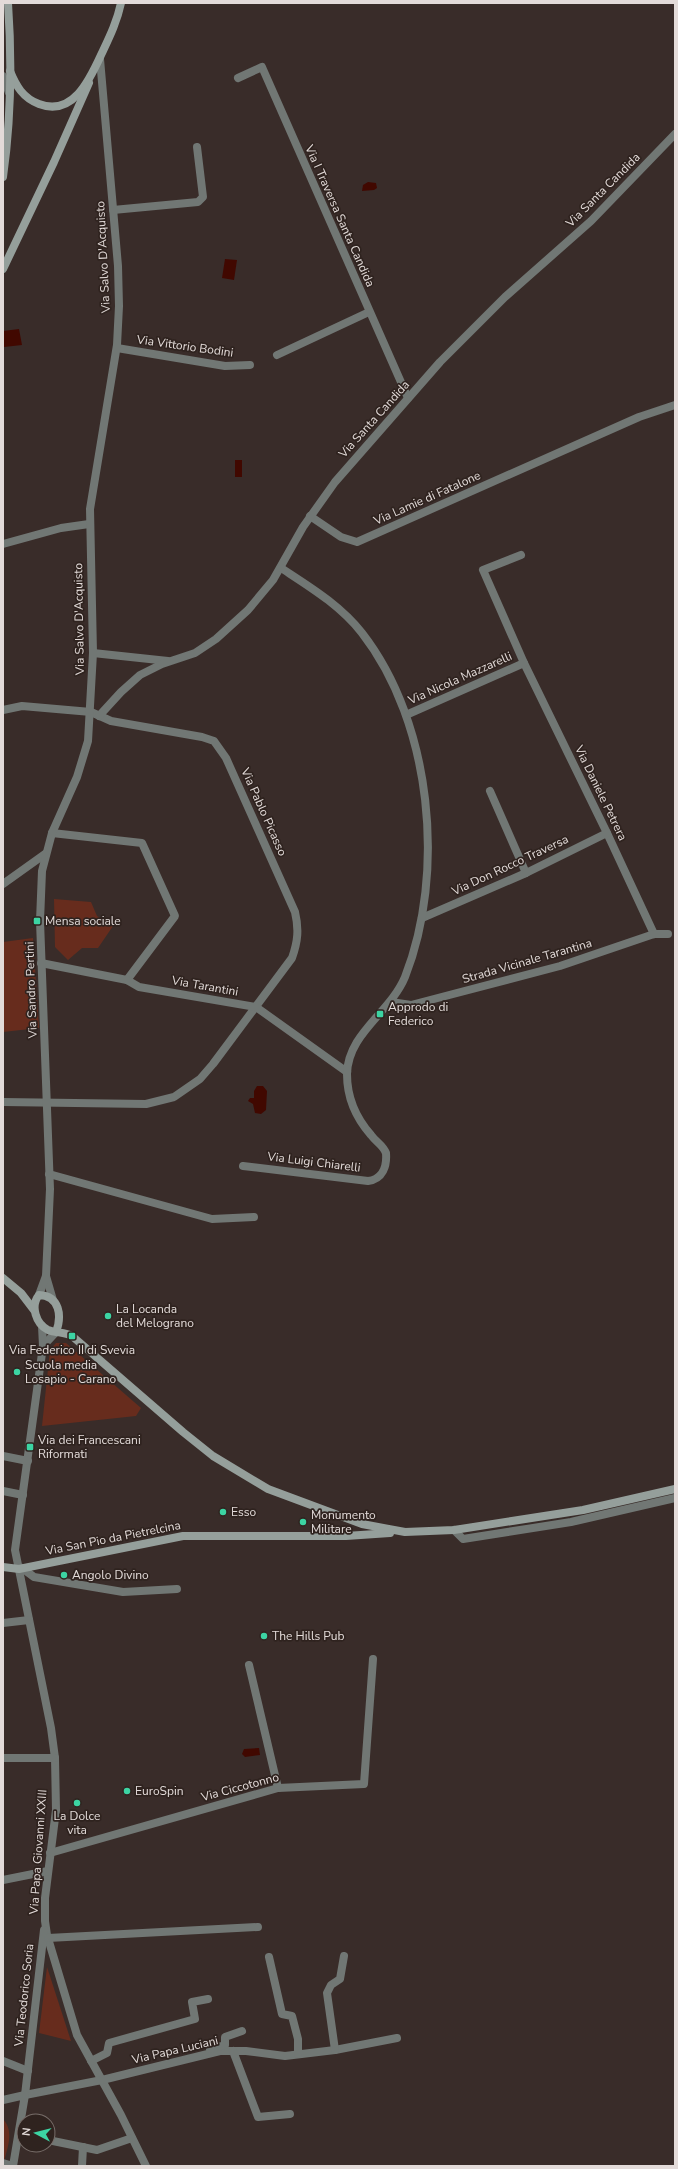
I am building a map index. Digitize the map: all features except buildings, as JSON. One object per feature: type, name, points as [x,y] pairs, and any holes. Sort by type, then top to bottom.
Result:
[{"type":"main road","points":[[3,177],[10,71],[8,3]]},
{"type":"main road","points":[[114,27],[121,3]]},
{"type":"main road","points":[[3,269],[54,162],[125,3]]},
{"type":"main road","points":[[10,71],[19,90],[28,100],[44,106],[55,106],[66,103],[75,97],[89,82]]},
{"type":"main road","points":[[3,1278],[21,1293],[34,1310],[42,1326],[56,1332],[68,1334]]},
{"type":"main road","points":[[21,1293],[38,1297],[46,1296],[53,1300],[68,1334],[213,1456],[244,1475],[280,1494],[362,1524],[405,1532],[454,1530],[584,1510],[675,1489]]},
{"type":"main road","points":[[34,1310],[38,1297]]},
{"type":"main road","points":[[56,1332],[60,1313]]},
{"type":"main road","name":"Via San Pio da Pietrelcina","points":[[3,1567],[20,1569],[183,1536],[342,1536],[405,1532]]},
{"type":"street","name":"Via Salvo D'Acquisto","points":[[91,712],[93,654],[89,524],[97,455],[117,348],[119,306],[113,210],[100,59]]},
{"type":"street","name":"Via I Traversa Santa Candida","points":[[238,78],[262,67],[408,398]]},
{"type":"street","points":[[3,76],[9,93]]},
{"type":"street","name":"Via Santa Candida","points":[[100,716],[136,679],[151,669],[195,653],[231,627],[264,592],[281,568],[310,516],[335,482],[440,362],[500,302],[591,221],[675,134]]},
{"type":"street","points":[[113,210],[198,202],[203,197],[197,147]]},
{"type":"street","points":[[276,355],[370,312]]},
{"type":"street","name":"Via Vittorio Bodini","points":[[117,348],[225,366],[250,365]]},
{"type":"street","name":"Via Lamie di Fatalone","points":[[310,516],[341,537],[357,542],[639,417],[675,405]]},
{"type":"street","points":[[3,544],[61,528],[89,524]]},
{"type":"street","name":"Via Nicola Mazzarelli","points":[[406,715],[524,663],[482,570],[521,555]]},
{"type":"street","name":"Via Luigi Chiarelli","points":[[243,1166],[368,1181],[380,1176],[386,1164],[386,1153],[364,1127],[354,1110],[347,1082],[347,1072],[349,1060],[358,1039],[391,1002],[404,980],[422,918],[428,849],[425,803],[418,761],[406,715],[381,663],[361,632],[328,599],[281,568]]},
{"type":"street","points":[[93,654],[171,662]]},
{"type":"street","name":"Via Daniele Petrera","points":[[524,663],[607,833],[654,934]]},
{"type":"street","name":"Via Pablo Picasso","points":[[3,710],[22,706],[91,712],[111,721],[210,739],[217,743],[224,753],[295,912],[298,927],[298,942],[292,958],[227,1047],[200,1079],[174,1097],[146,1104],[3,1102]]},
{"type":"street","name":"Via Sandro Pertini","points":[[46,1276],[49,1174],[48,1102],[41,963],[40,905],[45,854],[52,833],[85,755],[91,712]]},
{"type":"street","points":[[490,791],[526,873]]},
{"type":"street","points":[[52,833],[142,843],[175,916],[127,980]]},
{"type":"street","name":"Via Don Rocco Traversa","points":[[422,918],[526,873],[607,833]]},
{"type":"street","points":[[3,884],[45,854]]},
{"type":"street","name":"Strada Vicinale Tarantina","points":[[391,1002],[411,1005],[560,966],[654,934],[668,934]]},
{"type":"street","name":"Via Tarantini","points":[[41,963],[127,980],[139,986],[256,1007],[347,1072]]},
{"type":"street","points":[[49,1174],[212,1219],[254,1217]]},
{"type":"street","points":[[38,1297],[46,1276]]},
{"type":"street","points":[[46,1276],[53,1300]]},
{"type":"street","points":[[42,1326],[43,1346],[16,1544],[20,1569],[34,1576],[123,1592],[177,1589]]},
{"type":"street","points":[[43,1346],[56,1332]]},
{"type":"street","points":[[3,1456],[28,1461]]},
{"type":"street","points":[[3,1491],[23,1495]]},
{"type":"street","points":[[454,1530],[463,1539],[571,1522],[675,1498]]},
{"type":"street","name":"Via Papa Giovanni XXIII","points":[[20,1569],[51,1728],[55,1758],[56,1810],[48,1871],[45,1921],[48,1938],[77,2036],[102,2080],[146,2166]]},
{"type":"street","points":[[3,1623],[29,1620]]},
{"type":"street","name":"Via Ciccotonno","points":[[50,1853],[278,1788],[364,1784],[373,1659]]},
{"type":"street","points":[[249,1664],[278,1788]]},
{"type":"street","points":[[3,1758],[55,1758]]},
{"type":"street","points":[[3,1880],[48,1871]]},
{"type":"street","name":"Via Teodorico Soria","points":[[24,2113],[45,1921]]},
{"type":"street","points":[[48,1938],[258,1927]]},
{"type":"street","points":[[334,2050],[327,1993],[331,1985],[340,1979],[344,1956]]},
{"type":"street","points":[[269,1957],[282,2014],[292,2016],[298,2039],[298,2054]]},
{"type":"street","points":[[91,2061],[107,2053],[109,2043],[195,2019],[192,2002],[208,1999]]},
{"type":"street","points":[[202,2055],[207,2049],[225,2045],[225,2037],[242,2031]]},
{"type":"street","name":"Via Papa Luciani","points":[[3,2100],[102,2080],[202,2055],[233,2051],[272,2055],[298,2054],[334,2050],[397,2038]]},
{"type":"street","points":[[233,2051],[258,2117],[290,2114]]},
{"type":"street","points":[[3,2061],[28,2070]]},
{"type":"street","points":[[56,2142],[98,2150],[132,2138]]},
{"type":"street","points":[[82,2166],[83,2147]]},
{"type":"street","name":"Via Teodorico Soria","points":[[13,2166],[17,2153]]},
{"type":"street","points":[[3,2163],[13,2166]]},
{"type":"shaded area","points":[[368,182],[376,183],[377,188],[374,190],[362,191],[363,185]]},
{"type":"shaded area","points":[[225,259],[237,260],[234,280],[222,278]]},
{"type":"shaded area","points":[[19,329],[22,345],[4,347],[3,331]]},
{"type":"shaded area","points":[[235,460],[242,460],[242,477],[235,477]]},
{"type":"shaded area","points":[[54,899],[91,902],[97,916],[113,926],[98,948],[82,948],[68,960],[55,947]]},
{"type":"shaded area","points":[[33,938],[39,1028],[3,1032],[3,942]]},
{"type":"shaded area","points":[[257,1086],[263,1086],[267,1091],[266,1110],[261,1114],[255,1113],[253,1104],[248,1101],[250,1098],[254,1098],[254,1091]]},
{"type":"shaded area","points":[[56,1343],[66,1343],[141,1408],[136,1416],[42,1426],[50,1350]]},
{"type":"shaded area","points":[[259,1748],[260,1755],[245,1757],[242,1754],[244,1749]]},
{"type":"shaded area","points":[[47,1967],[71,2041],[39,2033]]},
{"type":"shaded area","points":[[3,2119],[9,2129],[9,2141],[3,2165]]},
{"type":"place","name":"Mensa sociale","points":[[37,921]]},
{"type":"place","name":"Approdo di Federico","points":[[380,1014]]},
{"type":"place","name":"La Locanda del Melograno","points":[[108,1316]]},
{"type":"place","name":"Via Federico II di Svevia","points":[[72,1336]]},
{"type":"place","name":"Scuola media Losapio - Carano","points":[[17,1372]]},
{"type":"place","name":"Via dei Francescani Riformati","points":[[30,1447]]},
{"type":"place","name":"Esso","points":[[223,1512]]},
{"type":"place","name":"Monumento Militare","points":[[303,1522]]},
{"type":"place","name":"Angolo Divino","points":[[64,1575]]},
{"type":"place","name":"The Hills Pub","points":[[264,1636]]},
{"type":"place","name":"EuroSpin","points":[[127,1791]]},
{"type":"place","name":"La Dolce vita","points":[[77,1803]]}]
